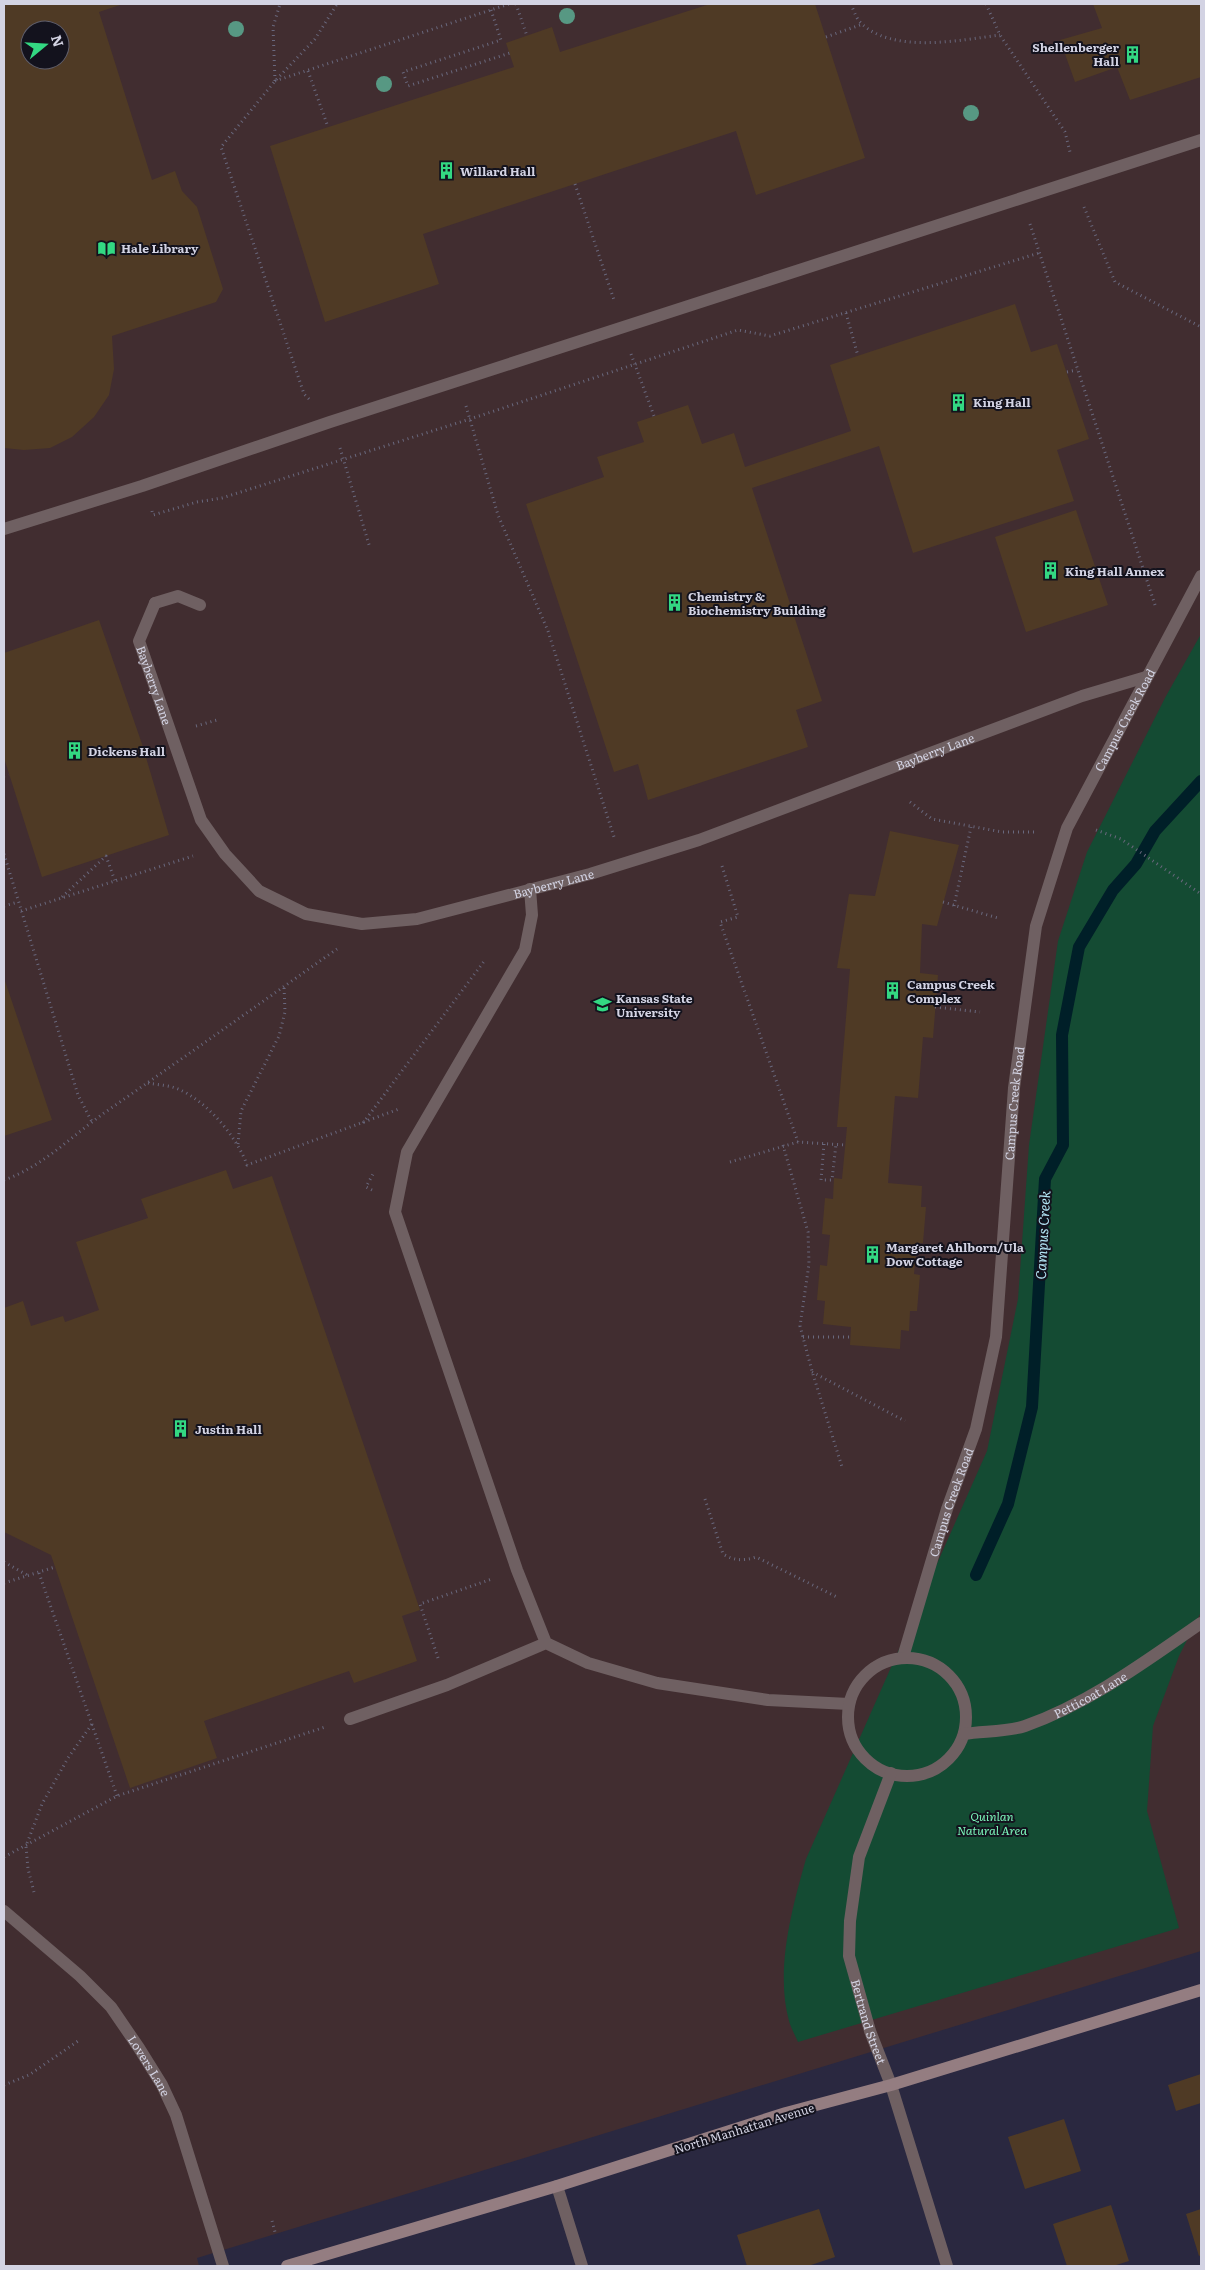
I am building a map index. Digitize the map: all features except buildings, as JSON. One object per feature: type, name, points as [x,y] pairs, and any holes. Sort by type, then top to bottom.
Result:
[{"type":"street","points":[[4,529],[142,486],[330,422],[1201,140]]},
{"type":"street","name":"Campus Creek Road","points":[[902,1657],[947,1509],[976,1429],[996,1337],[1014,1088],[1036,926],[1067,828],[1201,576]]},
{"type":"street","name":"Bayberry Lane","points":[[200,605],[178,596],[155,603],[139,641],[201,820],[224,854],[259,891],[306,914],[362,924],[416,919],[599,871],[699,840],[1082,696],[1146,677]]},
{"type":"street","points":[[530,889],[532,915],[525,950],[407,1152],[395,1212],[517,1570],[546,1642],[588,1663],[657,1683],[768,1700],[849,1704]]},
{"type":"street","name":"Petticoat Lane","points":[[964,1734],[1024,1726],[1069,1706],[1128,1674],[1201,1623]]},
{"type":"street","points":[[350,1718],[448,1685],[546,1642]]},
{"type":"street","points":[[902,1657],[921,1659],[938,1666],[952,1678],[962,1694],[967,1714],[964,1734],[956,1752],[941,1766],[923,1774],[903,1776],[883,1771],[867,1760],[854,1744],[848,1724],[849,1704],[857,1686],[869,1672],[884,1662],[902,1657]]},
{"type":"street","name":"Bertrand Street","points":[[891,1773],[859,1857],[850,1922],[849,1956],[870,2032],[891,2085],[947,2266]]},
{"type":"street","name":"Lovers Lane","points":[[4,1911],[80,1976],[111,2007],[162,2085],[176,2114],[222,2266]]},
{"type":"street","name":"North Manhattan Avenue","points":[[287,2266],[1201,1990]]},
{"type":"street","points":[[557,2186],[582,2266]]},
{"type":"path","points":[[275,82],[273,26],[280,4]]},
{"type":"path","points":[[337,4],[315,39],[275,82],[221,147],[304,394],[330,422],[344,459],[370,548]]},
{"type":"path","points":[[275,82],[509,4]]},
{"type":"path","points":[[516,4],[527,36]]},
{"type":"path","points":[[851,4],[859,21],[876,35],[896,41],[940,42],[1000,35]]},
{"type":"path","points":[[986,4],[1000,35],[1065,132]]},
{"type":"path","points":[[491,10],[501,40],[403,72],[408,86],[510,53]]},
{"type":"path","points":[[826,37],[864,24]]},
{"type":"path","points":[[308,71],[328,127]]},
{"type":"path","points":[[575,184],[606,274]]},
{"type":"path","points":[[1022,198],[1156,611]]},
{"type":"path","points":[[1085,212],[1115,282],[1201,327]]},
{"type":"path","points":[[142,486],[153,514],[197,502],[222,498],[470,419],[738,330],[770,336],[1039,253]]},
{"type":"path","points":[[846,312],[858,356]]},
{"type":"path","points":[[1067,372],[1077,370]]},
{"type":"path","points":[[459,380],[498,515],[548,630],[616,842]]},
{"type":"path","points":[[4,776],[9,775]]},
{"type":"path","points":[[910,802],[932,819],[1002,832],[1044,831]]},
{"type":"path","points":[[954,906],[971,827]]},
{"type":"path","points":[[1091,828],[1121,839],[1172,872],[1201,894]]},
{"type":"path","points":[[21,911],[200,853]]},
{"type":"path","points":[[4,854],[78,1095],[92,1122]]},
{"type":"path","points":[[61,899],[106,856],[115,881]]},
{"type":"path","points":[[722,866],[738,917],[720,922],[798,1142]]},
{"type":"path","points":[[4,906],[18,902]]},
{"type":"path","points":[[943,902],[998,918]]},
{"type":"path","points":[[4,1180],[19,1174],[45,1158],[92,1122],[338,948]]},
{"type":"path","points":[[147,1083],[178,1089],[203,1106],[228,1130],[247,1164],[363,1124],[489,954]]},
{"type":"path","points":[[238,1145],[240,1111],[279,1036],[285,1012],[284,986]]},
{"type":"path","points":[[935,1007],[980,1012]]},
{"type":"path","points":[[730,1162],[782,1145],[798,1142],[845,1145]]},
{"type":"path","points":[[824,1144],[821,1180],[832,1180],[836,1144]]},
{"type":"path","points":[[782,1145],[808,1232],[809,1264],[800,1326],[842,1467]]},
{"type":"path","points":[[803,1338],[851,1337]]},
{"type":"path","points":[[812,1371],[905,1421]]},
{"type":"path","points":[[705,1499],[723,1554],[731,1560],[746,1560],[756,1557],[840,1598]]},
{"type":"path","points":[[4,1562],[28,1576]]},
{"type":"path","points":[[4,1583],[55,1567]]},
{"type":"path","points":[[448,1685],[420,1604],[517,1570]]},
{"type":"path","points":[[38,1573],[117,1796]]},
{"type":"path","points":[[4,1857],[117,1796],[350,1718]]},
{"type":"path","points":[[34,1892],[28,1869],[26,1846],[42,1804],[68,1758],[92,1724]]},
{"type":"path","points":[[4,2085],[29,2075],[78,2041]]},
{"type":"path","points":[[272,2221],[275,2232]]},
{"type":"shaded area","name":"Kansas State University","points":[[4,4],[1201,4],[1201,1951],[197,2258],[199,2266],[4,2266]]},
{"type":"green space","name":"Quinlan Natural Area","points":[[1201,634],[1201,1612],[1179,1656],[1153,1726],[1147,1811],[1179,1928],[798,2042],[789,2021],[784,1981],[787,1939],[795,1898],[806,1859],[987,1451],[1018,1299],[1029,1145],[1058,941],[1087,852],[1166,696]]},
{"type":"waterway","name":"Campus Creek","points":[[976,1575],[1008,1504],[1032,1407],[1045,1179],[1063,1145],[1062,1035],[1079,947],[1113,890],[1136,864],[1155,831],[1201,781]]},
{"type":"place","name":"Shellenberger Hall","points":[[1133,54]]},
{"type":"place","name":"Willard Hall","points":[[446,171]]},
{"type":"place","name":"Hale Library","points":[[107,248]]},
{"type":"place","name":"King Hall","points":[[959,402]]},
{"type":"place","name":"King Hall Annex","points":[[1051,571]]},
{"type":"place","name":"Chemistry & Biochemistry Building","points":[[674,603]]},
{"type":"place","name":"Dickens Hall","points":[[74,751]]},
{"type":"place","name":"Campus Creek Complex","points":[[893,991]]},
{"type":"place","name":"Kansas State University","points":[[602,1005]]},
{"type":"place","name":"Margaret Ahlborn/Ula Dow Cottage","points":[[872,1254]]},
{"type":"place","name":"Justin Hall","points":[[181,1429]]}]
